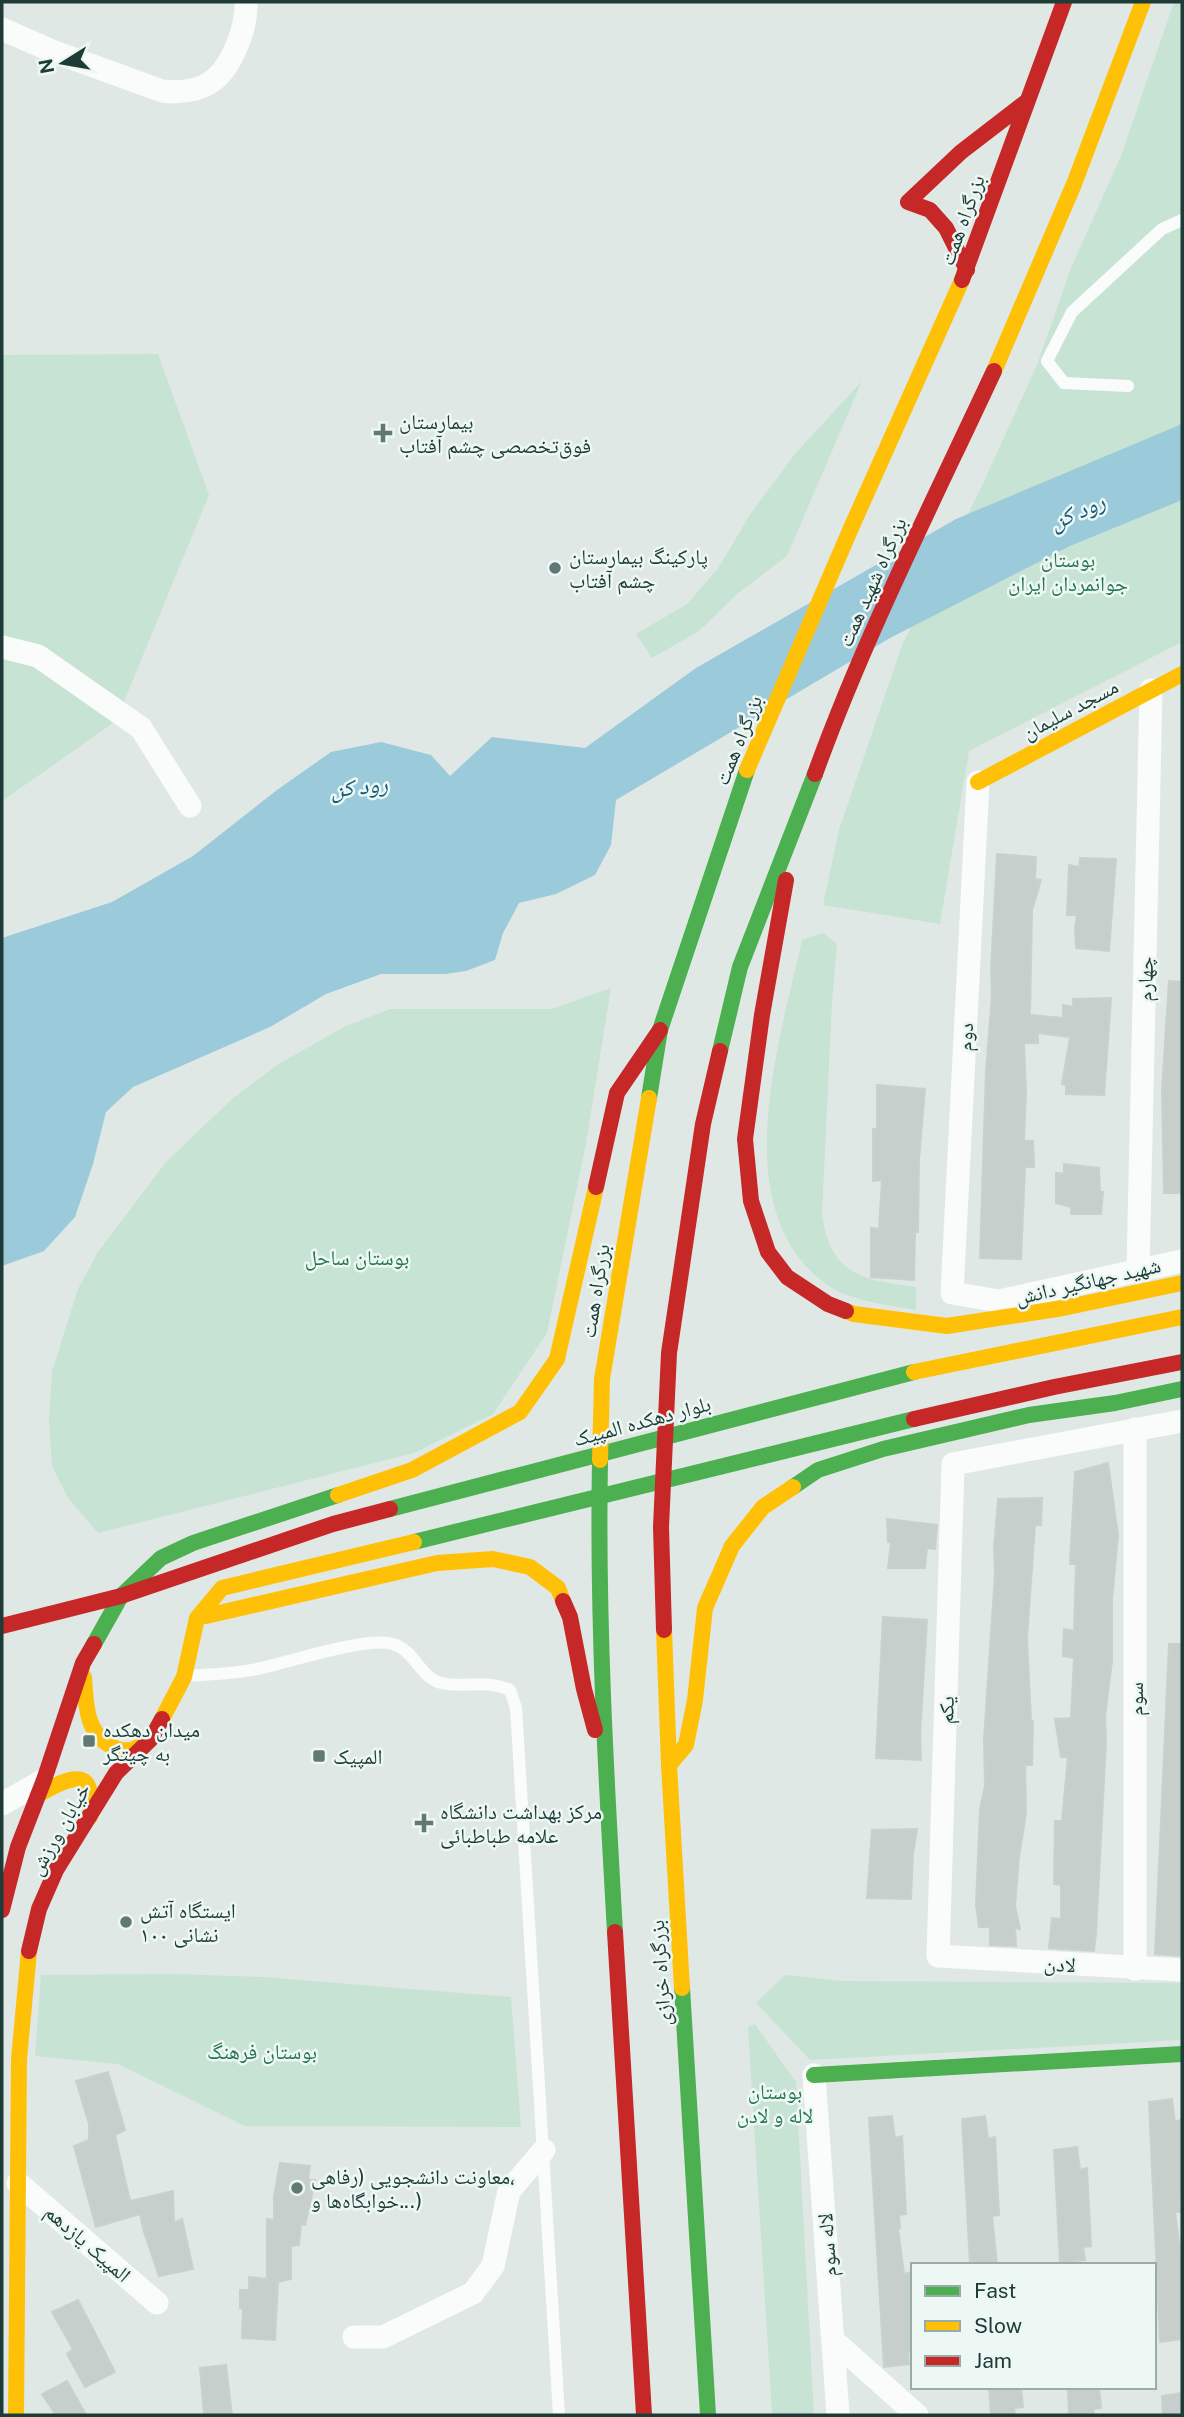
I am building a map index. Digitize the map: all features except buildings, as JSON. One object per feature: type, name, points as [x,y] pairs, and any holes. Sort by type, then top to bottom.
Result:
[{"type":"main road","name":"بزرگراه همت","points":[[599,1533],[602,1379],[660,1030],[749,763],[967,270],[1064,2]]},
{"type":"main road","name":"بزرگراه شهید همت","points":[[795,830],[837,713],[901,569],[1001,357],[1074,184],[1143,2]]},
{"type":"main road","points":[[967,270],[946,228],[930,210],[908,202],[961,152],[1026,102]]},
{"type":"main road","name":"مسجد سلیمان","points":[[978,782],[1182,674]]},
{"type":"main road","points":[[795,830],[762,1015],[745,1139],[751,1200],[768,1252],[787,1277],[828,1304],[854,1314],[947,1326],[1063,1308],[1182,1283]]},
{"type":"main road","name":"بزرگراه خرازی","points":[[708,2412],[669,1765],[661,1527],[669,1353],[703,1124],[740,967],[795,830]]},
{"type":"main road","points":[[121,1596],[161,1558],[182,1548],[412,1470],[520,1412],[557,1360],[617,1093],[660,1030]]},
{"type":"main road","name":"بلوار دهکده المپیک","points":[[2,1626],[10,1621],[121,1596],[174,1576],[359,1517],[943,1364],[1182,1317]]},
{"type":"main road","points":[[197,1618],[222,1588],[523,1517],[961,1406],[1182,1362]]},
{"type":"main road","points":[[669,1765],[686,1745],[695,1700],[705,1608],[732,1546],[763,1507],[818,1470],[883,1448],[1029,1415],[1115,1403],[1182,1388]]},
{"type":"main road","name":"بزرگراه خرازی","points":[[599,1533],[605,1764],[644,2415]]},
{"type":"main road","points":[[197,1618],[437,1563],[493,1559],[530,1567],[558,1588],[570,1617],[584,1689],[605,1764]]},
{"type":"main road","name":"خیابان ورزش","points":[[2,1910],[18,1847],[83,1663],[121,1596]]},
{"type":"main road","name":"خیابان ورزش","points":[[16,2415],[19,2059],[28,1957],[39,1909],[56,1870],[116,1773],[151,1739],[184,1677],[197,1618]]},
{"type":"main road","points":[[83,1663],[87,1716],[94,1733],[105,1744],[124,1751],[132,1751],[151,1739]]},
{"type":"main road","points":[[41,1787],[74,1777],[81,1779],[88,1784],[92,1792],[90,1817]]},
{"type":"main road","points":[[814,2075],[1182,2054]]},
{"type":"main road","points":[[625,2349],[633,2256]]},
{"type":"street","points":[[2,29],[52,51],[162,91],[180,93],[213,81],[229,62],[247,16],[246,2]]},
{"type":"street","points":[[2,647],[38,656],[141,729],[190,806]]},
{"type":"street","name":"چهارم","points":[[1138,1269],[1151,690]]},
{"type":"street","name":"دوم","points":[[952,1293],[978,782]]},
{"type":"street","name":"شهید جهانگیر دانش","points":[[952,1293],[999,1301],[1182,1261]]},
{"type":"street","points":[[1135,1429],[1182,1421]]},
{"type":"street","name":"یکم","points":[[938,1956],[953,1464],[1135,1429]]},
{"type":"street","name":"سوم","points":[[1135,1429],[1135,1969]]},
{"type":"street","points":[[2,1804],[41,1787]]},
{"type":"street","name":"لادن","points":[[938,1956],[1182,1970]]},
{"type":"street","name":"لاله سوم","points":[[814,2075],[838,2415]]},
{"type":"street","points":[[354,2337],[383,2337],[473,2293],[493,2266],[509,2191],[544,2150]]},
{"type":"street","name":"المپیک یازدهم","points":[[18,2183],[157,2303]]},
{"type":"street","points":[[834,2341],[917,2415]]},
{"type":"lane","points":[[1128,386],[1065,383],[1047,361],[1072,312],[1162,229],[1182,220]]},
{"type":"lane","points":[[184,1677],[254,1670],[362,1643],[394,1644],[416,1660],[429,1679],[444,1684],[496,1684],[510,1690],[516,1708],[559,2415]]},
{"type":"green space","name":"بوستان جوانمردان ایران","points":[[1174,2],[1182,2],[1182,642],[969,751],[940,924],[823,905],[839,830],[902,645],[980,490],[1037,365],[1071,268],[1121,156]]},
{"type":"green space","points":[[158,354],[209,495],[116,721],[2,801],[2,355]]},
{"type":"green space","points":[[862,381],[787,556],[737,594],[699,631],[652,658],[636,634],[687,604],[719,567],[751,513],[795,454]]},
{"type":"green space","points":[[823,933],[837,944],[822,1214],[826,1234],[832,1250],[852,1271],[880,1281],[916,1287],[916,1310],[859,1299],[829,1286],[797,1254],[777,1215],[768,1171],[768,1124],[773,1075],[802,940]]},
{"type":"green space","name":"بوستان ساحل","points":[[611,988],[586,1143],[547,1333],[493,1414],[414,1453],[98,1533],[68,1498],[52,1466],[49,1422],[52,1371],[78,1289],[98,1252],[166,1162],[232,1099],[277,1065],[344,1027],[390,1009],[552,1009]]},
{"type":"green space","name":"بوستان فرهنگ","points":[[173,1974],[264,1977],[511,1997],[521,2127],[245,2126],[118,2064],[35,2056],[41,1975]]},
{"type":"green space","points":[[785,1975],[842,1981],[1182,1983],[1182,2040],[810,2060],[756,2003]]},
{"type":"green space","name":"بوستان لاله و لادن","points":[[755,2024],[796,2082],[814,2415],[772,2415],[748,2027]]},
{"type":"water","name":"رود کن","points":[[1182,424],[1182,500],[1070,546],[890,638],[616,800],[611,845],[595,875],[556,894],[519,903],[503,933],[495,960],[466,971],[445,974],[381,974],[326,994],[270,1027],[133,1087],[106,1112],[93,1164],[75,1217],[44,1251],[2,1266],[2,938],[112,902],[193,856],[277,790],[331,752],[381,742],[431,755],[450,776],[492,737],[585,748],[696,668],[956,519]]},
{"type":"traffic: fast","points":[[649,1098],[660,1030],[747,770]]},
{"type":"traffic: fast","points":[[720,1051],[740,967],[815,774]]},
{"type":"traffic: fast","points":[[390,1509],[914,1372]]},
{"type":"traffic: fast","points":[[793,1487],[818,1470],[883,1449],[1029,1415],[1115,1403],[1182,1389]]},
{"type":"traffic: fast","points":[[414,1542],[914,1419]]},
{"type":"traffic: fast","points":[[600,1460],[601,1637],[615,1932]]},
{"type":"traffic: fast","points":[[94,1644],[121,1596],[161,1558],[193,1543],[338,1495]]},
{"type":"traffic: fast","points":[[682,1988],[708,2415]]},
{"type":"traffic: fast","points":[[814,2075],[1182,2054]]},
{"type":"traffic: slow","points":[[994,371],[1074,184],[1143,2]]},
{"type":"traffic: slow","points":[[747,770],[962,280]]},
{"type":"traffic: slow","points":[[978,782],[1182,674]]},
{"type":"traffic: slow","points":[[600,1460],[602,1379],[649,1098]]},
{"type":"traffic: slow","points":[[338,1495],[412,1470],[520,1412],[557,1359],[596,1187]]},
{"type":"traffic: slow","points":[[846,1311],[947,1326],[1063,1308],[1182,1283]]},
{"type":"traffic: slow","points":[[914,1372],[1182,1317]]},
{"type":"traffic: slow","points":[[669,1765],[686,1745],[695,1700],[705,1608],[732,1546],[763,1507],[793,1487]]},
{"type":"traffic: slow","points":[[162,1719],[184,1677],[197,1618],[222,1588],[414,1542]]},
{"type":"traffic: slow","points":[[206,1616],[437,1563],[493,1559],[530,1567],[558,1588],[563,1601]]},
{"type":"traffic: slow","points":[[664,1630],[682,1988]]},
{"type":"traffic: slow","points":[[84,1677],[89,1716],[102,1740],[117,1749],[127,1750],[137,1748],[151,1739]]},
{"type":"traffic: slow","points":[[38,1795],[61,1783],[79,1779],[85,1782],[89,1789],[90,1817]]},
{"type":"traffic: slow","points":[[16,2415],[19,2059],[29,1951]]},
{"type":"traffic: jam","points":[[962,280],[1064,2]]},
{"type":"traffic: jam","points":[[967,270],[946,228],[930,210],[908,202],[961,152],[1026,102]]},
{"type":"traffic: jam","points":[[815,774],[877,621],[994,371]]},
{"type":"traffic: jam","points":[[786,880],[762,1015],[745,1139],[751,1201],[768,1252],[787,1277],[828,1304],[846,1311]]},
{"type":"traffic: jam","points":[[596,1187],[617,1093],[660,1030]]},
{"type":"traffic: jam","points":[[664,1630],[661,1527],[669,1353],[703,1124],[720,1051]]},
{"type":"traffic: jam","points":[[914,1419],[1054,1387],[1182,1362]]},
{"type":"traffic: jam","points":[[2,1626],[121,1596],[333,1524],[390,1509]]},
{"type":"traffic: jam","points":[[563,1601],[570,1617],[595,1730]]},
{"type":"traffic: jam","points":[[2,1910],[18,1847],[44,1780],[83,1663],[94,1644]]},
{"type":"traffic: jam","points":[[29,1951],[39,1909],[56,1870],[116,1773],[151,1739],[162,1719]]},
{"type":"traffic: jam","points":[[615,1932],[644,2415]]},
{"type":"place","name":"بیمارستان فوق‌تخصصی چشم آفتاب","points":[[383,433]]},
{"type":"place","name":"پاركينگ بيمارستان چشم آفتاب","points":[[555,568]]},
{"type":"place","name":"میدان دهکده به چیتگر","points":[[89,1741]]},
{"type":"place","name":"المپیک","points":[[319,1756]]},
{"type":"place","name":"مرکز بهداشت دانشگاه علامه طباطبائی","points":[[424,1823]]},
{"type":"place","name":"ایستگاه آتش نشانی ۱۰۰","points":[[126,1922]]},
{"type":"place","name":"معاونت دانشجویی (رفاهی، خوابگاه‌ها و...)","points":[[297,2188]]}]
